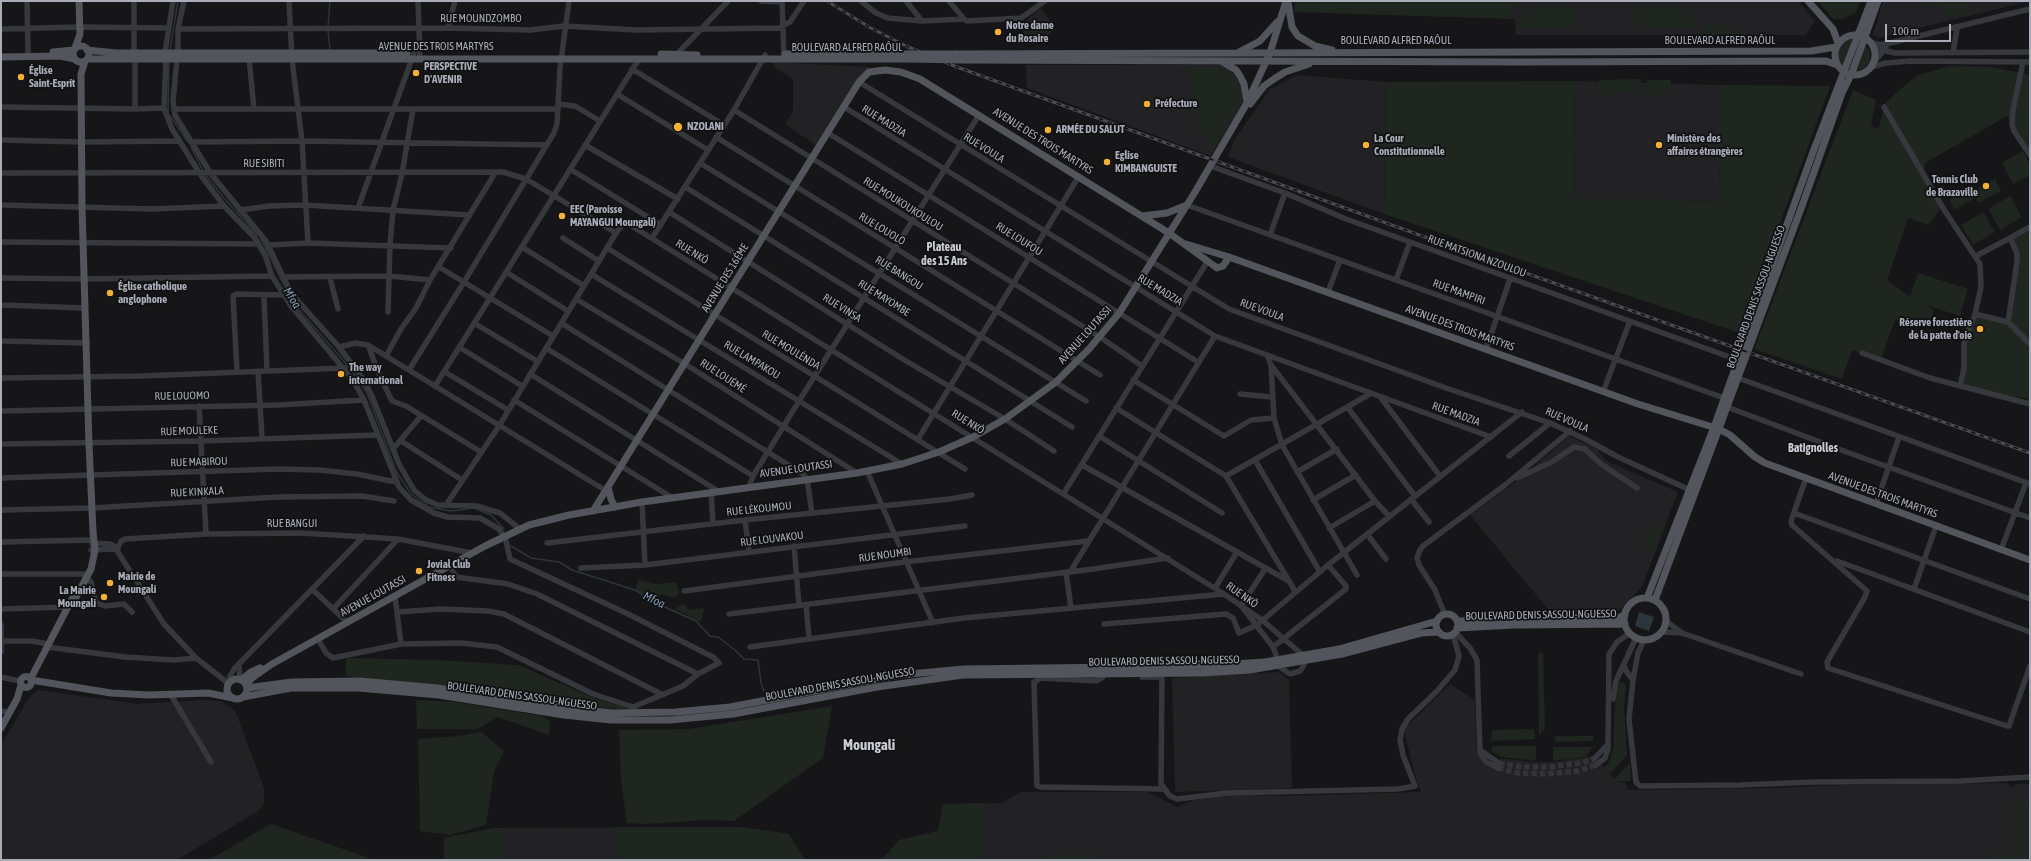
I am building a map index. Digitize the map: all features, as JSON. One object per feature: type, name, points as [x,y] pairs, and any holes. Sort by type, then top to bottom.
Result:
[{"type":"main road","points":[[1,728],[70,604],[75,599],[94,562],[92,545],[82,207],[81,74],[86,60],[86,49],[80,30],[79,1]]},
{"type":"main road","points":[[1287,1],[1291,20],[1298,36],[1304,41],[1315,46],[1346,52]]},
{"type":"main road","name":"AVENUE LOUTASSI","points":[[244,683],[251,672],[272,664],[472,553],[520,529],[537,523],[670,497],[857,473],[902,464],[939,452],[973,437],[1005,419],[1056,382],[1100,337],[1120,312],[1187,205],[1248,103],[1272,53],[1287,1]]},
{"type":"main road","points":[[1808,1],[1833,29],[1848,36],[1867,41],[1872,64],[1862,74],[1848,74],[1837,65],[1834,53],[1837,45],[1848,36]]},
{"type":"main road","name":"BOULEVARD DENIS SASSOU-NGUESSO","points":[[1867,41],[1871,1]]},
{"type":"main road","name":"BOULEVARD DENIS SASSOU-NGUESSO","points":[[1655,600],[1716,429],[1724,398],[1813,152],[1848,74],[1867,41],[1878,1]]},
{"type":"main road","points":[[1236,54],[1260,41],[1283,14]]},
{"type":"main road","points":[[1833,29],[1837,45]]},
{"type":"main road","points":[[80,30],[73,54],[81,74]]},
{"type":"main road","name":"BOULEVARD ALFRED RAÔUL","points":[[784,57],[956,54],[1811,51],[1837,45]]},
{"type":"main road","points":[[1,52],[75,49],[80,46],[86,49]]},
{"type":"main road","name":"AVENUE DES TROIS MARTYRS","points":[[86,49],[134,56]]},
{"type":"main road","name":"AVENUE DES TROIS MARTYRS","points":[[86,60],[134,56],[561,56],[676,54],[764,57]]},
{"type":"main road","points":[[1,57],[60,56],[75,60],[86,60]]},
{"type":"main road","name":"AVENUE DES TROIS MARTYRS","points":[[172,56],[249,58],[292,56]]},
{"type":"main road","name":"AVENUE DES TROIS MARTYRS","points":[[561,56],[639,59],[784,57]]},
{"type":"main road","name":"BOULEVARD ALFRED RAÔUL","points":[[910,56],[965,60],[1826,61],[1837,65]]},
{"type":"main road","points":[[1219,60],[1236,70],[1244,84],[1248,103]]},
{"type":"main road","points":[[1248,103],[1264,86],[1274,79],[1293,69],[1319,61]]},
{"type":"main road","name":"AVENUE DES TROIS MARTYRS","points":[[884,70],[901,72],[920,79],[1169,233],[1207,262]]},
{"type":"main road","name":"AVENUE DES 16ÈME","points":[[593,511],[608,490],[859,82],[870,72],[884,70]]},
{"type":"main road","name":"BOULEVARD DENIS SASSOU-NGUESSO","points":[[1647,598],[1690,490],[1727,407],[1848,74]]},
{"type":"main road","points":[[1142,216],[1167,213],[1187,205]]},
{"type":"main road","name":"AVENUE DES TROIS MARTYRS","points":[[1184,244],[1229,257],[1603,392],[1716,429],[1732,437],[1759,460],[2030,560]]},
{"type":"main road","points":[[1207,262],[1220,268],[1227,262],[1229,257]]},
{"type":"main road","points":[[1722,420],[1732,437]]},
{"type":"main road","points":[[608,490],[615,507]]},
{"type":"main road","points":[[1647,598],[1655,600],[1663,609],[1666,620],[1661,632],[1652,639],[1644,640],[1636,638],[1630,633],[1625,624],[1625,615],[1628,607],[1634,601],[1647,598]]},
{"type":"main road","points":[[1445,615],[1453,616],[1456,629],[1446,636],[1439,632],[1436,627],[1437,621],[1445,615]]},
{"type":"main road","name":"BOULEVARD DENIS SASSOU-NGUESSO","points":[[1456,629],[1614,619],[1625,615]]},
{"type":"main road","name":"BOULEVARD DENIS SASSOU-NGUESSO","points":[[1304,659],[1437,621]]},
{"type":"main road","name":"BOULEVARD DENIS SASSOU-NGUESSO","points":[[1456,629],[1515,625],[1625,624]]},
{"type":"main road","name":"BOULEVARD DENIS SASSOU-NGUESSO","points":[[229,684],[360,681],[437,688],[611,720],[670,720],[733,714],[877,687],[944,677],[969,675],[1162,675],[1236,672],[1279,663],[1342,654],[1421,633],[1439,632]]},
{"type":"main road","name":"BOULEVARD DENIS SASSOU-NGUESSO","points":[[233,698],[238,699],[243,696],[291,688],[358,688],[439,695],[559,711],[612,713],[676,712],[730,707],[899,675],[995,668],[1212,666],[1279,663]]},
{"type":"main road","points":[[27,682],[111,693],[171,695],[208,693],[233,698]]},
{"type":"main road","points":[[243,696],[244,683]]},
{"type":"main road","points":[[208,693],[229,684],[228,693],[233,698]]},
{"type":"street","points":[[27,1],[28,52]]},
{"type":"street","points":[[134,1],[135,109]]},
{"type":"street","points":[[173,1],[168,28],[172,56],[175,115],[211,174],[269,244],[282,277],[291,292],[339,347],[366,384],[399,464],[414,490],[432,503],[477,506],[500,513],[520,529]]},
{"type":"street","points":[[184,1],[172,56],[164,108],[168,120],[201,174],[224,206],[243,224],[258,244],[265,255],[272,276],[283,295],[345,368],[364,400],[396,482],[411,500],[434,513],[447,517],[480,518],[499,529],[505,537],[510,559],[628,614],[719,663],[698,674],[683,686],[633,707],[593,694],[497,647],[461,643],[401,644],[333,658],[326,653],[318,639]]},
{"type":"street","points":[[289,1],[292,56],[302,141],[308,243]]},
{"type":"street","points":[[358,208],[416,56],[418,1]]},
{"type":"street","points":[[448,28],[455,1]]},
{"type":"street","points":[[409,370],[547,145],[557,124],[561,56],[564,42],[564,26],[568,1]]},
{"type":"street","points":[[676,54],[728,1]]},
{"type":"street","points":[[760,1],[782,2],[784,57]]},
{"type":"street","points":[[782,27],[790,22],[804,1]]},
{"type":"street","points":[[861,1],[883,17],[922,21],[1021,18],[1045,1]]},
{"type":"street","points":[[906,1],[922,21]]},
{"type":"street","points":[[949,1],[964,19]]},
{"type":"street","points":[[1867,41],[1880,45],[1957,28],[2030,9]]},
{"type":"street","name":"RUE MOUNDZOMBO","points":[[178,29],[448,28],[530,30],[564,26],[636,30],[782,27]]},
{"type":"street","points":[[1,29],[80,30],[168,28]]},
{"type":"street","points":[[1953,53],[1957,28]]},
{"type":"street","points":[[1867,41],[1883,50],[1895,52],[2030,52]]},
{"type":"street","points":[[1872,64],[1883,50],[1894,42]]},
{"type":"street","points":[[652,238],[734,110],[764,57]]},
{"type":"street","points":[[249,58],[254,109]]},
{"type":"street","points":[[435,386],[639,59]]},
{"type":"street","points":[[1872,64],[1917,61],[2030,62]]},
{"type":"street","points":[[2023,62],[2013,110],[2012,124],[2014,131],[2030,155]]},
{"type":"street","points":[[632,69],[724,125]]},
{"type":"street","name":"RUE VOULA","points":[[859,82],[1229,309],[1446,388],[1522,412],[1570,431],[1618,457],[1690,490]]},
{"type":"street","points":[[617,94],[708,150]]},
{"type":"street","points":[[174,109],[413,109],[575,106],[600,121]]},
{"type":"street","points":[[1,107],[164,108]]},
{"type":"street","name":"RUE MADZIA","points":[[844,107],[1215,336],[1380,398],[1491,437]]},
{"type":"street","points":[[1884,107],[1949,218],[1980,264],[1982,278],[1975,314],[1964,343],[1964,368],[1960,386]]},
{"type":"street","points":[[388,312],[388,276],[393,210],[402,174],[413,109]]},
{"type":"street","name":"RUE MOUKOUKOULOU","points":[[734,110],[812,160],[1100,337],[1142,366]]},
{"type":"street","points":[[749,487],[753,476],[799,400],[832,350],[979,115]]},
{"type":"street","name":"RUE LOUFOU","points":[[828,133],[1120,312],[1198,362]]},
{"type":"street","name":"RUE LOUOLO","points":[[716,137],[895,249],[997,310],[1100,376]]},
{"type":"street","points":[[1,140],[81,142],[180,141]]},
{"type":"street","points":[[191,142],[302,141],[547,145]]},
{"type":"street","points":[[585,145],[678,199]]},
{"type":"street","name":"RUE BANGOU","points":[[700,163],[1086,401]]},
{"type":"street","name":"RUE MATSIONA NZOULOU","points":[[1210,166],[1285,192],[1346,219],[1738,360]]},
{"type":"street","points":[[570,169],[661,225]]},
{"type":"street","name":"RUE SIBITI","points":[[1,173],[510,173],[526,179]]},
{"type":"street","points":[[386,356],[401,329],[416,308],[430,280],[451,248],[495,173]]},
{"type":"street","points":[[918,439],[1079,176]]},
{"type":"street","points":[[446,505],[499,426],[537,361],[616,233],[526,179]]},
{"type":"street","name":"RUE MAYOMBE","points":[[685,187],[1072,427]]},
{"type":"street","points":[[1270,235],[1285,192]]},
{"type":"street","points":[[1,205],[152,209],[224,206]]},
{"type":"street","points":[[240,210],[269,206],[305,205],[469,215]]},
{"type":"street","name":"RUE MAMPIRI","points":[[1187,205],[1724,398]]},
{"type":"street","name":"RUE VINSA","points":[[669,212],[902,358],[1005,419],[1054,452]]},
{"type":"street","name":"RUE NKÔ","points":[[616,233],[624,223],[652,238],[934,412],[1216,588],[1283,640],[1304,659]]},
{"type":"street","points":[[1976,256],[2030,227]]},
{"type":"street","points":[[563,238],[599,261]]},
{"type":"street","points":[[2008,322],[2017,262],[2016,253],[2010,238]]},
{"type":"street","points":[[1,242],[258,244]]},
{"type":"street","points":[[1396,280],[1410,242]]},
{"type":"street","points":[[269,244],[308,243],[451,248]]},
{"type":"street","points":[[522,247],[584,286]]},
{"type":"street","name":"RUE MOULÉNDA","points":[[606,248],[965,469]]},
{"type":"street","points":[[1328,292],[1340,260]]},
{"type":"street","points":[[1064,493],[1133,380],[1193,287],[1207,262]]},
{"type":"street","points":[[438,267],[553,336]]},
{"type":"street","points":[[506,272],[568,311]]},
{"type":"street","name":"RUE LAMPAKOU","points":[[592,274],[902,464]]},
{"type":"street","points":[[1,278],[84,279],[272,276]]},
{"type":"street","points":[[282,277],[330,278],[388,276],[430,280]]},
{"type":"street","points":[[330,278],[338,308]]},
{"type":"street","points":[[1486,349],[1497,316],[1504,301],[1510,279]]},
{"type":"street","points":[[237,371],[233,296],[237,294],[264,296],[283,295]]},
{"type":"street","points":[[264,296],[267,371]]},
{"type":"street","name":"RUE LOUÉMÉ","points":[[576,299],[685,364],[857,473]]},
{"type":"street","points":[[1,305],[85,308]]},
{"type":"street","points":[[1975,314],[2008,322],[2030,344]]},
{"type":"street","points":[[1603,392],[1630,321]]},
{"type":"street","points":[[474,323],[537,361]]},
{"type":"street","points":[[561,323],[803,474],[807,479],[812,513]]},
{"type":"street","points":[[1071,608],[1068,572],[1215,336]]},
{"type":"street","points":[[1,342],[87,343]]},
{"type":"street","points":[[339,347],[355,343],[368,345],[499,426],[608,490]]},
{"type":"street","points":[[368,345],[379,374],[391,399],[481,452]]},
{"type":"street","points":[[459,347],[522,386]]},
{"type":"street","points":[[546,348],[653,416],[753,476]]},
{"type":"street","points":[[1862,353],[1960,386],[2030,404]]},
{"type":"street","points":[[1268,357],[1271,365],[1337,449],[1375,501],[1390,516]]},
{"type":"street","points":[[1271,365],[1274,418],[1282,445],[1357,575]]},
{"type":"street","points":[[1,378],[87,377],[345,368]]},
{"type":"street","points":[[258,371],[262,438]]},
{"type":"street","points":[[445,372],[508,410]]},
{"type":"street","points":[[530,374],[638,440],[714,491],[713,524]]},
{"type":"street","points":[[1738,378],[2028,484],[2001,550]]},
{"type":"street","points":[[1133,380],[1173,403],[1224,436],[1251,420],[1274,418]]},
{"type":"street","points":[[1240,394],[1272,397]]},
{"type":"street","points":[[1226,476],[1348,408],[1370,394]]},
{"type":"street","points":[[1380,398],[1440,476]]},
{"type":"street","name":"RUE LOUOMO","points":[[1,411],[261,405],[364,400]]},
{"type":"street","points":[[514,400],[670,497]]},
{"type":"street","points":[[199,406],[206,534]]},
{"type":"street","points":[[1727,407],[2030,518]]},
{"type":"street","points":[[1116,408],[1226,476],[1287,580],[1295,591]]},
{"type":"street","points":[[1348,408],[1413,497],[1429,522]]},
{"type":"street","points":[[1104,624],[1226,614],[1233,618],[1239,633],[1259,622],[1295,591],[1522,412]]},
{"type":"street","points":[[393,449],[421,416]]},
{"type":"street","points":[[1510,456],[1550,423]]},
{"type":"street","points":[[1445,615],[1435,590],[1419,565],[1417,558],[1420,550],[1423,546],[1509,482],[1570,431]]},
{"type":"street","name":"RUE MOULEKE","points":[[1,444],[89,444],[377,435]]},
{"type":"street","points":[[1098,436],[1222,513]]},
{"type":"street","points":[[1876,504],[1900,437]]},
{"type":"street","points":[[401,441],[462,480]]},
{"type":"street","points":[[1509,482],[1552,462],[1574,446],[1585,449],[1601,464],[1637,488]]},
{"type":"street","points":[[1297,472],[1337,449]]},
{"type":"street","points":[[1255,460],[1320,572]]},
{"type":"street","points":[[1082,465],[1287,580]]},
{"type":"street","name":"RUE MABIROU","points":[[1,478],[202,471],[320,470],[358,474],[396,482]]},
{"type":"street","points":[[867,471],[905,562],[920,591],[933,622]]},
{"type":"street","points":[[1313,500],[1356,475]]},
{"type":"street","points":[[1806,478],[1794,513],[1792,525],[1865,589],[1867,594],[1827,662],[1826,667],[2009,726],[2030,666]]},
{"type":"street","name":"RUE LÉKOUMOU","points":[[547,543],[882,505],[950,499],[972,495]]},
{"type":"street","name":"RUE KINKALA","points":[[1,510],[92,508],[278,497],[362,496],[394,501]]},
{"type":"street","points":[[1329,528],[1375,501]]},
{"type":"street","points":[[642,502],[645,565]]},
{"type":"street","points":[[1794,513],[2030,599]]},
{"type":"street","points":[[745,520],[749,552]]},
{"type":"street","name":"RUE LOUVAKOU","points":[[581,568],[645,565],[965,526]]},
{"type":"street","points":[[1914,589],[1936,526]]},
{"type":"street","name":"RUE BANGUI","points":[[117,550],[121,541],[125,539],[206,534],[301,533],[398,539],[472,553]]},
{"type":"street","points":[[1367,534],[1386,559]]},
{"type":"street","points":[[229,684],[230,676],[239,665],[364,536]]},
{"type":"street","points":[[334,608],[398,539]]},
{"type":"street","name":"RUE NOUMBI","points":[[684,591],[905,562],[1088,541]]},
{"type":"street","points":[[1,542],[92,545],[117,550],[164,624],[196,658],[229,684]]},
{"type":"street","points":[[794,546],[799,605]]},
{"type":"street","points":[[1216,588],[1238,552]]},
{"type":"street","points":[[730,614],[1144,563],[1168,558]]},
{"type":"street","points":[[1833,560],[2030,632]]},
{"type":"street","points":[[1273,647],[1346,589],[1346,586],[1328,565]]},
{"type":"street","points":[[450,566],[456,577],[508,584],[537,594],[698,674]]},
{"type":"street","points":[[1242,607],[1265,569]]},
{"type":"street","points":[[1,574],[86,576],[93,588],[96,603],[105,606],[124,604],[132,612]]},
{"type":"street","points":[[313,590],[334,608],[348,623]]},
{"type":"street","points":[[750,647],[933,622],[1224,594]]},
{"type":"street","points":[[395,597],[401,644]]},
{"type":"street","points":[[1,609],[70,604]]},
{"type":"street","points":[[806,605],[809,638]]},
{"type":"street","points":[[398,612],[441,609],[488,611],[504,614],[663,695]]},
{"type":"street","points":[[1666,620],[1682,633]]},
{"type":"street","points":[[1259,622],[1273,647],[1279,663]]},
{"type":"street","points":[[1,625],[1,652]]},
{"type":"street","points":[[1456,629],[1477,660],[1480,750],[1484,760],[1499,766]]},
{"type":"street","points":[[1162,675],[1161,784],[1170,796],[1177,799],[1227,793],[1354,791],[1415,786],[1405,761],[1400,740],[1401,732],[1408,718],[1437,691],[1455,670],[1459,656],[1456,629]]},
{"type":"street","points":[[1661,632],[1682,633],[1801,674]]},
{"type":"street","points":[[1595,762],[1606,756],[1608,744],[1608,654],[1618,642],[1630,633]]},
{"type":"street","points":[[1613,699],[1616,681],[1636,638]]},
{"type":"street","points":[[1644,640],[1638,653],[1632,680],[1629,719],[1636,782],[1640,786],[1739,785],[1815,782],[1961,782],[2030,777]]},
{"type":"street","points":[[1,641],[32,641],[48,646],[125,657],[174,660],[196,658]]},
{"type":"street","points":[[1624,664],[1626,671],[1632,680]]},
{"type":"street","points":[[239,665],[244,683]]},
{"type":"street","points":[[1103,676],[1096,681],[1041,678],[1034,682],[1037,786],[1040,788],[1164,789]]},
{"type":"street","points":[[1,677],[27,682]]},
{"type":"street","points":[[171,695],[211,762]]},
{"type":"street","points":[[1,711],[10,712]]},
{"type":"shaded area","points":[[1296,1],[1514,1],[1515,19],[1294,12]]},
{"type":"shaded area","points":[[1514,1],[1798,1],[1815,21],[1806,35],[1516,35]]},
{"type":"shaded area","points":[[1818,1],[1860,1],[1856,12],[1843,19],[1833,19]]},
{"type":"shaded area","points":[[1883,1],[2030,1],[1878,38],[1873,35]]},
{"type":"shaded area","points":[[1928,1],[1967,1],[1969,8],[1959,15],[1949,16]]},
{"type":"shaded area","points":[[1538,7],[1572,7],[1575,10],[1574,28],[1517,28],[1526,15]]},
{"type":"shaded area","points":[[1638,7],[1684,7],[1693,14],[1694,28],[1635,27],[1635,10]]},
{"type":"shaded area","points":[[1041,8],[1056,29],[1039,42],[1022,44],[1024,22]]},
{"type":"shaded area","points":[[1718,24],[1744,34],[1701,34],[1704,27]]},
{"type":"shaded area","points":[[1852,39],[1843,68],[1837,59],[1838,50],[1843,42]]},
{"type":"shaded area","points":[[1865,44],[1870,51],[1870,62],[1862,71],[1855,72]]},
{"type":"shaded area","points":[[773,62],[870,67],[862,76],[817,146],[785,124],[793,111],[793,79],[773,66]]},
{"type":"shaded area","points":[[1026,65],[1222,65],[1234,74],[1242,86],[1243,104],[1211,156],[1027,88]]},
{"type":"shaded area","points":[[1949,66],[1991,67],[2030,75],[2030,154],[2007,116],[1925,163],[1924,174],[1943,205],[1928,225],[1908,218],[1887,280],[1910,297],[1918,273],[1968,289],[1960,316],[1926,305],[1934,310],[1930,323],[1895,320],[1880,361],[1852,350],[1842,379],[1754,349],[1853,90],[1876,100],[1871,126],[1878,129],[1886,102],[1916,76]]},
{"type":"shaded area","points":[[1188,67],[1226,69],[1234,79],[1240,91],[1238,107],[1214,148],[1198,127]]},
{"type":"shaded area","points":[[1297,75],[1386,82],[1384,214],[1228,157],[1234,140],[1270,89]]},
{"type":"shaded area","points":[[1641,79],[1641,93],[1599,94],[1597,92],[1599,80]]},
{"type":"shaded area","points":[[1647,80],[1671,80],[1671,94],[1646,94]]},
{"type":"shaded area","points":[[1575,81],[1718,85],[1720,201],[1573,198]]},
{"type":"shaded area","points":[[1575,81],[1573,198],[1720,201],[1718,85],[1830,86],[1740,333],[1384,214],[1386,82]]},
{"type":"shaded area","points":[[2023,151],[2030,165],[2030,175],[2013,184],[2002,163]]},
{"type":"shaded area","points":[[1995,179],[2001,191],[1978,203],[1972,191]]},
{"type":"shaded area","points":[[1969,188],[1975,198],[1954,210],[1949,200]]},
{"type":"shaded area","points":[[2010,196],[2022,217],[2000,230],[1988,209]]},
{"type":"shaded area","points":[[1983,212],[1995,232],[1973,245],[1961,225]]},
{"type":"shaded area","points":[[2030,227],[2030,399],[1960,386],[1963,351],[1975,314],[2007,322],[2017,263],[2010,238]]},
{"type":"shaded area","points":[[1569,436],[1597,449],[1606,461],[1678,492],[1642,587],[1614,615],[1551,613],[1470,515],[1517,481]]},
{"type":"shaded area","points":[[1650,524],[1662,529],[1654,550],[1642,546]]},
{"type":"shaded area","points":[[638,580],[657,584],[676,582],[679,593],[674,598],[663,594],[653,600],[636,590]]},
{"type":"shaded area","points":[[684,603],[688,610],[704,608],[701,622],[675,609]]},
{"type":"shaded area","points":[[1639,612],[1654,617],[1649,631],[1635,626]]},
{"type":"shaded area","points":[[1542,652],[1545,728],[1539,736],[1538,653]]},
{"type":"shaded area","points":[[346,658],[437,660],[518,665],[594,698],[635,710],[576,706],[565,698],[550,703],[346,676]]},
{"type":"shaded area","points":[[1278,672],[1289,680],[1292,788],[1175,792],[1172,678]]},
{"type":"shaded area","points":[[1623,682],[1626,684],[1624,706],[1627,755],[1610,774],[1605,767],[1608,764],[1613,750],[1616,689],[1617,683]]},
{"type":"shaded area","points":[[1450,684],[1475,700],[1476,746],[1479,755],[1486,765],[1495,770],[1498,769],[1500,758],[1529,762],[1553,762],[1594,756],[1597,768],[1603,765],[1616,782],[1626,783],[1627,790],[2008,783],[2009,787],[2015,786],[2015,784],[2030,784],[2030,860],[878,860],[885,856],[899,840],[938,831],[943,804],[1002,803],[1020,792],[1148,792],[1177,807],[1195,800],[1229,795],[1286,796],[1421,792],[1414,772],[1404,729]]},
{"type":"shaded area","points":[[38,690],[137,704],[203,700],[221,701],[235,710],[264,788],[264,804],[258,811],[177,860],[1,860],[1,745],[29,698]]},
{"type":"shaded area","points":[[416,700],[454,702],[542,716],[550,721],[549,735],[498,717],[477,729],[417,729]]},
{"type":"shaded area","points":[[832,706],[823,758],[734,821],[706,820],[646,824],[627,823],[621,781],[619,730],[689,729]]},
{"type":"shaded area","points":[[1534,729],[1535,739],[1491,741],[1492,730]]},
{"type":"shaded area","points":[[481,732],[504,751],[494,772],[486,825],[450,835],[420,831],[418,739],[459,736]]},
{"type":"shaded area","points":[[1555,736],[1593,736],[1593,741],[1555,742]]},
{"type":"shaded area","points":[[1492,746],[1536,746],[1536,761],[1502,757],[1491,751]]},
{"type":"shaded area","points":[[1553,747],[1592,747],[1586,757],[1553,761]]},
{"type":"shaded area","points":[[1630,763],[1630,781],[1616,782],[1614,779]]},
{"type":"shaded area","points":[[984,803],[983,860],[878,860],[885,856],[899,840],[938,831],[943,804]]},
{"type":"shaded area","points":[[2013,803],[2024,803],[2025,849],[2022,850],[2015,850],[2012,847]]},
{"type":"shaded area","points":[[271,824],[369,858],[369,860],[209,860]]},
{"type":"shaded area","points":[[615,827],[742,827],[789,834],[805,860],[618,860]]},
{"type":"shaded area","points":[[742,827],[789,834],[805,860],[444,860],[444,838],[494,828]]},
{"type":"shaded area","points":[[494,828],[505,828],[504,860],[444,860],[444,838]]},
{"type":"shaded area","points":[[2024,853],[2024,860],[1988,860],[1988,855]]},
{"type":"shaded area","points":[[1097,855],[1099,860],[1040,860],[1043,856]]},
{"type":"waterway","name":"Mfoa","points":[[170,51],[178,1]]},
{"type":"waterway","points":[[328,27],[330,1]]},
{"type":"waterway","points":[[328,31],[330,49]]},
{"type":"waterway","name":"Mfoa","points":[[168,113],[169,60]]},
{"type":"waterway","name":"Mfoa","points":[[170,116],[188,142]]},
{"type":"waterway","name":"Mfoa","points":[[191,147],[203,171]]},
{"type":"waterway","name":"Mfoa","points":[[205,174],[257,235]]},
{"type":"waterway","name":"Mfoa","points":[[260,237],[293,303],[349,367],[367,393],[396,471],[411,494],[429,507],[451,511],[474,508],[491,515],[504,529]]},
{"type":"waterway","name":"Mfoa","points":[[511,546],[531,558],[559,562],[572,570],[635,590],[656,603],[696,621],[710,636],[718,637],[744,659],[758,660],[761,683],[764,691]]},
{"type":"tunnel","points":[[1499,763],[1523,767],[1549,767],[1580,763],[1594,759]]},
{"type":"tunnel","points":[[1498,768],[1518,773],[1545,774],[1578,771],[1596,765]]},
{"type":"railway","points":[[827,1],[869,27],[906,46],[957,67],[1411,232],[2030,453]]},
{"type":"place","name":"Notre dame du Rosaire","points":[[998,32]]},
{"type":"place","name":"PERSPECTIVE D'AVENIR","points":[[416,73]]},
{"type":"place","name":"Église Saint-Esprit","points":[[21,77]]},
{"type":"place","name":"Préfecture","points":[[1147,104]]},
{"type":"place","name":"NZOLANI","points":[[678,127]]},
{"type":"place","name":"ARMÉE DU SALUT","points":[[1048,130]]},
{"type":"place","name":"La Cour Constitutionnelle","points":[[1366,145]]},
{"type":"place","name":"Ministère des affaires étrangères","points":[[1659,145]]},
{"type":"place","name":"Eglise KIMBANGUISTE","points":[[1107,162]]},
{"type":"place","name":"Tennis Club de Brazaville","points":[[1986,186]]},
{"type":"place","name":"EEC (Paroisse MAYANGUI Moungali)","points":[[562,216]]},
{"type":"place","name":"Église catholique anglophone","points":[[110,293]]},
{"type":"place","name":"Réserve forestière de la patte d'oie","points":[[1980,329]]},
{"type":"place","name":"The way international","points":[[341,374]]},
{"type":"place","name":"Jovial Club Fitness","points":[[419,571]]},
{"type":"place","name":"Mairie de Moungali","points":[[110,583]]},
{"type":"place","name":"La Mairie Moungali","points":[[104,597]]},
{"type":"district","name":"Plateau des 15 Ans","points":[[944,254]]},
{"type":"district","name":"Batignolles","points":[[1813,448]]},
{"type":"district","name":"Moungali","points":[[869,745]]}]
